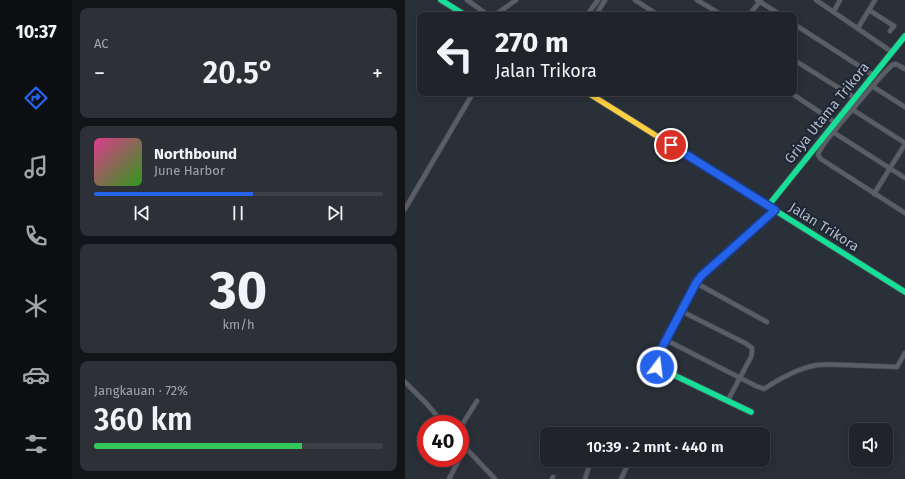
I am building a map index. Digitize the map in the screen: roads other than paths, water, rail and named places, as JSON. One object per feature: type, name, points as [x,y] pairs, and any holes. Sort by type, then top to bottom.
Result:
[{"type":"street","points":[[441,0],[460,12]]},
{"type":"street","points":[[467,0],[484,12]]},
{"type":"street","points":[[499,12],[516,0]]},
{"type":"street","points":[[589,12],[598,0]]},
{"type":"street","points":[[598,12],[605,0]]},
{"type":"street","points":[[635,0],[653,12]]},
{"type":"street","points":[[697,0],[717,12]]},
{"type":"street","points":[[751,12],[759,0],[777,12]]},
{"type":"street","points":[[816,0],[892,52]]},
{"type":"street","points":[[834,11],[840,0]]},
{"type":"street","points":[[858,28],[875,0]]},
{"type":"street","points":[[869,10],[894,26],[890,31]]},
{"type":"street","points":[[797,26],[873,75]]},
{"type":"street","name":"Griya Utama Trikora","points":[[768,206],[836,122],[850,108],[855,98],[905,36]]},
{"type":"street","points":[[797,62],[855,98]]},
{"type":"street","points":[[905,69],[896,64],[891,65],[850,108],[819,151],[818,156],[905,213]]},
{"type":"street","points":[[872,86],[905,107]]},
{"type":"street","points":[[405,209],[471,96]]},
{"type":"street","name":"Jalan Trikora","points":[[593,96],[905,292]]},
{"type":"street","points":[[796,96],[836,122]]},
{"type":"street","points":[[850,108],[905,144],[874,194]]},
{"type":"street","points":[[833,132],[905,178]]},
{"type":"street","points":[[751,412],[655,366],[655,362],[701,276],[775,210]]},
{"type":"street","points":[[696,283],[767,322]]},
{"type":"street","points":[[681,311],[750,346],[753,350],[751,357],[728,400]]},
{"type":"street","points":[[666,340],[755,386],[764,389],[805,368],[817,366],[897,367],[905,353]]},
{"type":"street","points":[[405,382],[436,415]]},
{"type":"street","points":[[468,415],[477,401]]},
{"type":"street","points":[[469,452],[493,478]]},
{"type":"street","points":[[449,479],[455,467]]},
{"type":"street","points":[[585,479],[589,467]]},
{"type":"street","points":[[621,479],[627,467]]}]
